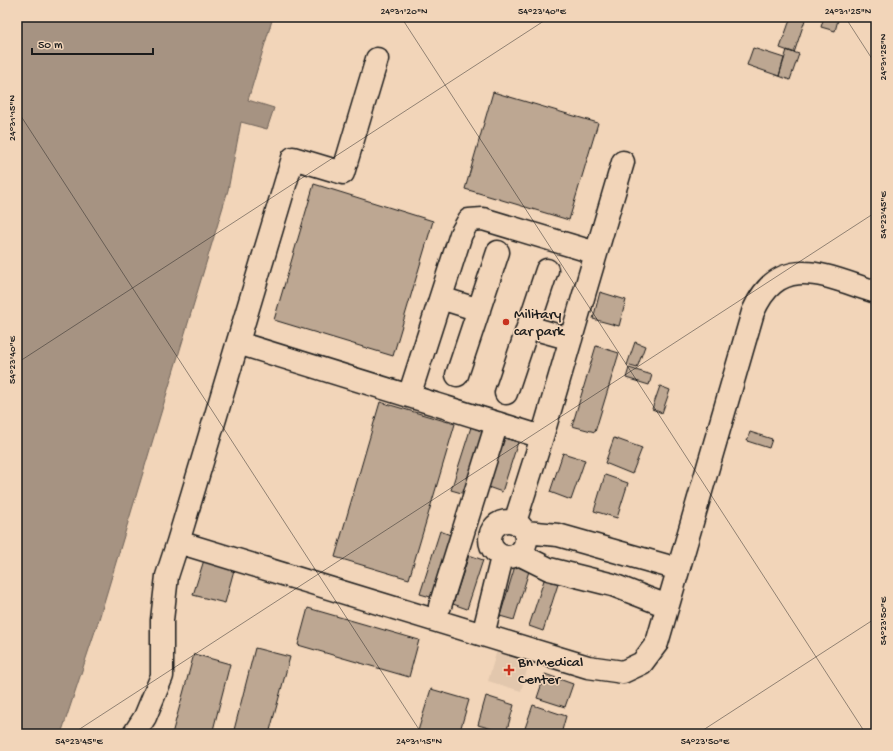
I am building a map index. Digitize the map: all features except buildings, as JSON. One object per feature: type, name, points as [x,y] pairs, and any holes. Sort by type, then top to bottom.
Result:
[{"type":"lane","points":[[134,734],[145,717],[162,676],[162,620],[167,576],[293,158],[343,173],[377,59]]},
{"type":"lane","points":[[483,635],[511,556],[523,550],[526,544],[520,527],[542,437],[623,162]]},
{"type":"lane","points":[[409,396],[461,234],[469,220],[482,218],[596,253]]},
{"type":"lane","points":[[457,375],[498,252]]},
{"type":"lane","points":[[506,393],[546,270]]},
{"type":"lane","points":[[178,542],[588,667],[623,672],[642,663],[657,643],[753,312],[759,299],[768,287],[777,279],[800,272],[820,275],[876,292]]},
{"type":"lane","points":[[441,298],[479,310]]},
{"type":"lane","points":[[528,327],[571,339]]},
{"type":"lane","points":[[238,343],[542,437]]},
{"type":"lane","points":[[440,606],[497,423]]},
{"type":"lane","points":[[667,606],[613,585],[549,569],[533,562],[496,553],[490,540],[491,533],[494,527],[500,522],[507,521],[520,527],[678,569]]},
{"type":"lane","points":[[466,525],[491,533]]},
{"type":"shaded area","points":[[17,17],[273,17],[248,100],[274,108],[267,129],[241,122],[228,190],[99,619],[61,734],[17,734]]},
{"type":"shaded area","name":"Bn Medical Center","points":[[497,650],[530,659],[521,691],[488,681]]},
{"type":"place","name":"Military car park","points":[[506,322]]},
{"type":"place","name":"Bn Medical Center","points":[[509,670]]}]
